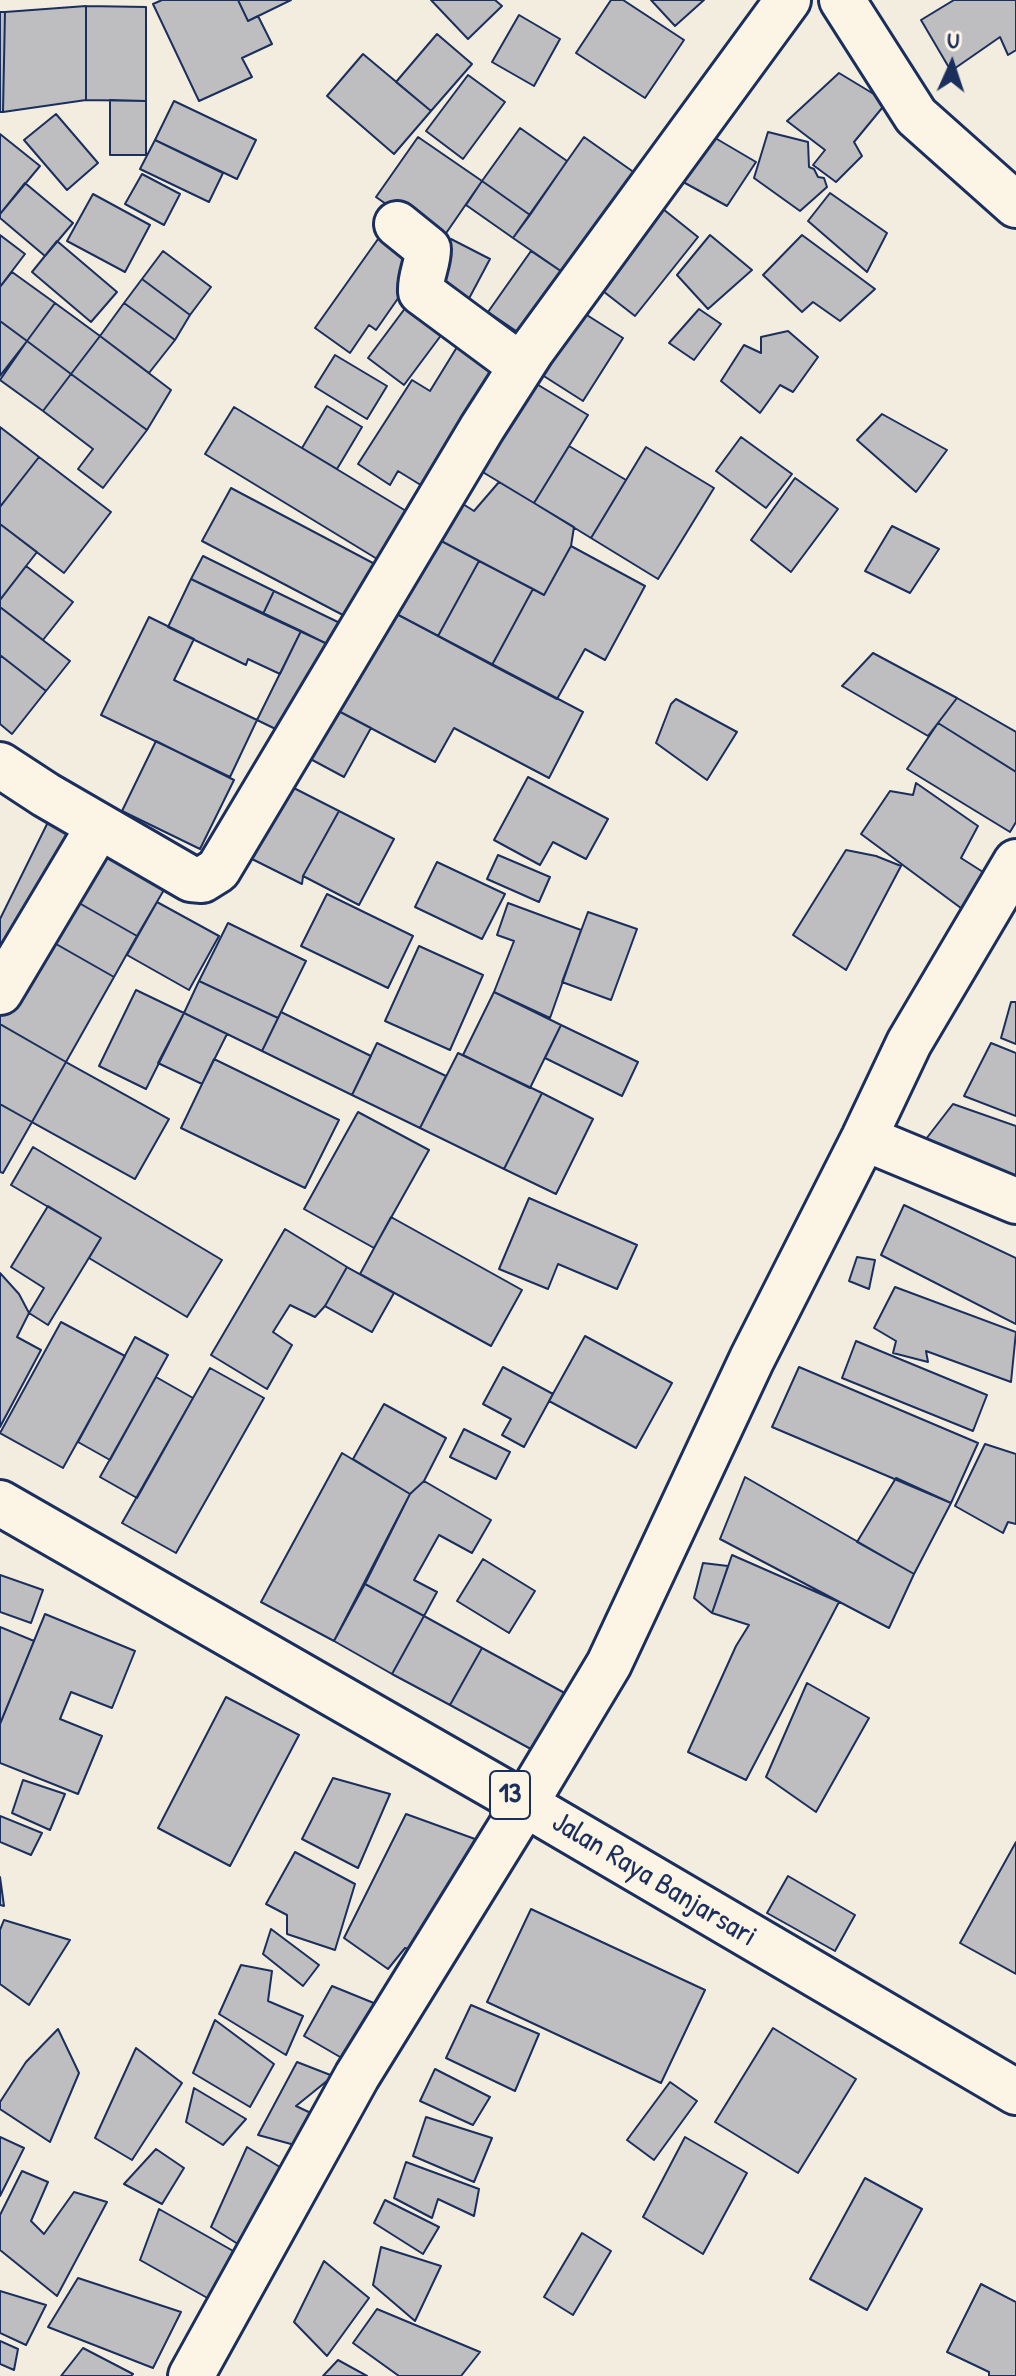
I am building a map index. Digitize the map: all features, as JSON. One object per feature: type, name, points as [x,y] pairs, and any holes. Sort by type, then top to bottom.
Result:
[{"type":"main road","points":[[0,765],[191,879],[202,880],[218,870],[521,366],[788,0]]},
{"type":"main road","points":[[842,0],[916,116],[1016,205]]},
{"type":"main road","points":[[397,224],[428,249],[420,280],[421,292],[521,366]]},
{"type":"main road","points":[[0,992],[75,812]]},
{"type":"main road","points":[[191,2376],[357,2076],[609,1664],[752,1359],[909,1043],[1012,877]]},
{"type":"main road","points":[[864,1138],[1016,1201]]},
{"type":"main road","name":"Jalan Raya Banjarsari","points":[[0,1503],[525,1804],[1016,2092]]},
{"type":"building","points":[[162,0],[238,0],[248,21],[258,16],[272,44],[242,58],[252,77],[199,101],[153,4]]},
{"type":"building","points":[[238,0],[291,0],[248,21]]},
{"type":"building","points":[[431,0],[495,0],[502,6],[468,39]]},
{"type":"building","points":[[611,0],[623,0],[684,40],[645,98],[576,53]]},
{"type":"building","points":[[651,0],[704,0],[675,26]]},
{"type":"building","points":[[954,0],[1016,0],[1016,50],[1008,55],[1000,37],[951,71],[921,20]]},
{"type":"building","points":[[86,6],[146,7],[146,101],[86,100]]},
{"type":"building","points":[[86,6],[86,100],[3,112],[5,12]]},
{"type":"building","points":[[0,12],[5,12],[3,112],[0,112]]},
{"type":"building","points":[[519,15],[560,39],[534,86],[492,62]]},
{"type":"building","points":[[437,34],[472,64],[431,111],[396,82]]},
{"type":"building","points":[[363,54],[431,111],[394,154],[327,96]]},
{"type":"building","points":[[839,73],[887,102],[854,142],[862,156],[836,182],[813,165],[825,150],[787,121]]},
{"type":"building","points":[[468,75],[505,102],[463,159],[426,131]]},
{"type":"building","points":[[110,100],[146,101],[146,155],[110,155]]},
{"type":"building","points":[[174,101],[256,140],[237,179],[155,140]]},
{"type":"building","points":[[56,114],[98,163],[67,190],[24,140]]},
{"type":"building","points":[[520,128],[567,161],[530,215],[482,181]]},
{"type":"building","points":[[705,132],[756,162],[727,206],[674,177]]},
{"type":"building","points":[[768,132],[808,142],[809,167],[818,177],[824,178],[827,187],[800,211],[754,178]]},
{"type":"building","points":[[0,134],[40,166],[0,214]]},
{"type":"building","points":[[418,137],[482,181],[440,242],[376,197]]},
{"type":"building","points":[[584,137],[642,178],[571,278],[513,238]]},
{"type":"building","points":[[155,140],[223,173],[209,202],[140,169]]},
{"type":"building","points":[[142,174],[180,194],[164,225],[125,204]]},
{"type":"building","points":[[482,181],[530,215],[513,238],[466,205]]},
{"type":"building","points":[[25,183],[73,223],[45,256],[0,218]]},
{"type":"building","points":[[830,193],[887,233],[867,272],[808,221]]},
{"type":"building","points":[[93,194],[150,225],[125,272],[67,241]]},
{"type":"building","points":[[653,201],[698,237],[635,316],[590,281]]},
{"type":"building","points":[[383,232],[424,261],[376,330],[369,325],[350,353],[315,328]]},
{"type":"building","points":[[0,235],[25,254],[0,287]]},
{"type":"building","points":[[710,235],[752,270],[708,309],[677,275]]},
{"type":"building","points":[[802,235],[875,289],[840,321],[813,302],[802,312],[763,275]]},
{"type":"building","points":[[451,239],[490,259],[465,306],[427,285]]},
{"type":"building","points":[[57,241],[117,292],[91,322],[32,272]]},
{"type":"building","points":[[163,251],[211,287],[190,315],[142,279]]},
{"type":"building","points":[[531,251],[571,278],[528,339],[488,312]]},
{"type":"building","points":[[12,272],[55,303],[27,341],[0,321],[0,287]]},
{"type":"building","points":[[142,279],[190,315],[175,340],[124,303]]},
{"type":"building","points":[[55,303],[100,336],[71,374],[27,341]]},
{"type":"building","points":[[124,303],[175,340],[149,373],[100,336]]},
{"type":"building","points":[[409,303],[445,330],[404,385],[368,358]]},
{"type":"building","points":[[699,309],[721,324],[694,360],[669,343]]},
{"type":"building","points":[[579,310],[623,338],[583,401],[539,373]]},
{"type":"building","points":[[0,321],[27,341],[0,376]]},
{"type":"building","points":[[788,331],[818,357],[793,392],[780,385],[760,413],[721,381],[744,345],[761,353],[761,337]]},
{"type":"building","points":[[100,336],[171,390],[147,430],[71,374]]},
{"type":"building","points":[[462,339],[510,368],[432,492],[398,471],[390,485],[358,464],[412,380],[430,391]]},
{"type":"building","points":[[27,341],[71,374],[43,411],[0,380]]},
{"type":"building","points":[[335,355],[387,386],[367,419],[315,387]]},
{"type":"building","points":[[71,374],[147,430],[103,488],[78,469],[93,449],[43,411]]},
{"type":"building","points":[[525,377],[588,415],[534,503],[471,465]]},
{"type":"building","points":[[327,406],[362,427],[337,469],[302,448]]},
{"type":"building","points":[[234,407],[416,517],[387,565],[205,454]]},
{"type":"building","points":[[882,414],[947,450],[916,492],[857,440]]},
{"type":"building","points":[[0,427],[39,457],[0,507]]},
{"type":"building","points":[[741,437],[792,474],[766,508],[716,471]]},
{"type":"building","points":[[569,446],[626,480],[591,538],[534,503]]},
{"type":"building","points":[[646,447],[714,488],[658,579],[591,538]]},
{"type":"building","points":[[39,457],[111,512],[64,573],[0,524],[0,507]]},
{"type":"building","points":[[795,478],[838,509],[791,572],[751,540]]},
{"type":"building","points":[[499,482],[574,527],[571,546],[544,595],[428,534],[455,499],[474,511]]},
{"type":"building","points":[[231,488],[388,571],[360,624],[202,541]]},
{"type":"building","points":[[0,524],[37,552],[0,600]]},
{"type":"building","points":[[892,526],[939,549],[910,593],[865,571]]},
{"type":"building","points":[[428,534],[479,561],[438,636],[389,610]]},
{"type":"building","points":[[571,546],[645,586],[605,660],[585,649],[557,699],[492,665],[533,589],[544,595]]},
{"type":"building","points":[[203,556],[274,591],[263,614],[191,579]]},
{"type":"building","points":[[479,561],[533,589],[492,665],[438,636]]},
{"type":"building","points":[[26,566],[73,602],[43,640],[0,607],[0,600]]},
{"type":"building","points":[[191,579],[301,631],[280,674],[248,659],[246,665],[168,627]]},
{"type":"building","points":[[274,591],[344,625],[334,647],[263,614]]},
{"type":"building","points":[[0,607],[70,661],[46,691],[0,655]]},
{"type":"building","points":[[389,610],[583,712],[549,778],[454,728],[435,762],[329,706]]},
{"type":"building","points":[[149,617],[194,639],[174,680],[257,720],[230,777],[101,715]]},
{"type":"building","points":[[301,631],[335,648],[292,737],[257,720]]},
{"type":"building","points":[[873,653],[957,698],[928,736],[842,686]]},
{"type":"building","points":[[0,655],[46,691],[12,734],[0,724]]},
{"type":"building","points":[[957,698],[1016,732],[1016,772],[938,723]]},
{"type":"building","points":[[676,699],[737,732],[707,780],[656,743],[671,704]]},
{"type":"building","points":[[329,706],[371,728],[344,777],[303,755]]},
{"type":"building","points":[[938,723],[1016,772],[1016,822],[1010,832],[907,769]]},
{"type":"building","points":[[156,741],[234,780],[200,849],[122,811]]},
{"type":"building","points":[[528,777],[608,819],[586,859],[553,842],[540,865],[494,840]]},
{"type":"building","points":[[280,781],[339,811],[303,876],[302,884],[242,854]]},
{"type":"building","points":[[916,783],[978,826],[961,858],[994,879],[973,917],[861,834],[890,791],[913,795]]},
{"type":"building","points":[[339,811],[394,839],[359,905],[303,876]]},
{"type":"building","points":[[52,814],[79,827],[0,977],[0,919]]},
{"type":"building","points":[[95,842],[168,883],[137,936],[65,895]]},
{"type":"building","points":[[846,850],[876,856],[901,866],[846,970],[793,935]]},
{"type":"building","points":[[498,855],[550,877],[539,902],[487,879]]},
{"type":"building","points":[[437,862],[505,894],[482,939],[415,907]]},
{"type":"building","points":[[327,894],[413,936],[388,988],[301,946]]},
{"type":"building","points":[[65,895],[137,936],[114,977],[42,936]]},
{"type":"building","points":[[157,902],[219,936],[189,990],[127,955]]},
{"type":"building","points":[[508,903],[581,930],[550,1018],[494,992],[514,941],[497,935]]},
{"type":"building","points":[[588,912],[637,929],[611,1000],[562,982]]},
{"type":"building","points":[[228,923],[306,961],[278,1018],[199,981]]},
{"type":"building","points":[[42,936],[114,977],[66,1062],[0,1024],[0,1010]]},
{"type":"building","points":[[419,946],[483,975],[450,1050],[385,1021]]},
{"type":"building","points":[[199,981],[278,1018],[262,1051],[184,1013]]},
{"type":"building","points":[[136,990],[184,1013],[146,1089],[99,1066]]},
{"type":"building","points":[[494,992],[561,1025],[530,1088],[463,1055]]},
{"type":"building","points":[[1011,1002],[1016,1002],[1016,1044],[1001,1038]]},
{"type":"building","points":[[281,1012],[371,1056],[352,1095],[262,1051]]},
{"type":"building","points":[[184,1013],[227,1034],[202,1084],[158,1063]]},
{"type":"building","points":[[0,1024],[66,1062],[32,1122],[0,1104]]},
{"type":"building","points":[[561,1025],[638,1062],[622,1096],[545,1058]]},
{"type":"building","points":[[377,1043],[446,1076],[420,1128],[352,1095]]},
{"type":"building","points":[[991,1043],[1016,1053],[1016,1116],[964,1096]]},
{"type":"building","points":[[458,1053],[542,1093],[504,1169],[420,1128]]},
{"type":"building","points":[[214,1059],[339,1120],[305,1188],[181,1128]]},
{"type":"building","points":[[66,1062],[169,1119],[135,1179],[32,1122]]},
{"type":"building","points":[[542,1093],[593,1119],[556,1194],[504,1169]]},
{"type":"building","points":[[0,1104],[32,1122],[3,1173],[0,1172]]},
{"type":"building","points":[[953,1104],[1016,1126],[1016,1183],[926,1139]]},
{"type":"building","points":[[358,1112],[429,1150],[374,1248],[304,1209]]},
{"type":"building","points":[[33,1147],[222,1260],[187,1317],[89,1258],[101,1238],[11,1185]]},
{"type":"building","points":[[529,1198],[637,1245],[617,1289],[558,1264],[548,1289],[499,1269]]},
{"type":"building","points":[[904,1205],[1016,1258],[1016,1324],[881,1255]]},
{"type":"building","points":[[48,1206],[101,1238],[48,1325],[29,1313],[44,1288],[11,1267]]},
{"type":"building","points":[[391,1217],[522,1290],[491,1346],[360,1274]]},
{"type":"building","points":[[285,1229],[347,1267],[325,1306],[315,1317],[290,1305],[273,1332],[292,1345],[267,1389],[211,1355]]},
{"type":"building","points":[[857,1257],[875,1260],[869,1289],[849,1281]]},
{"type":"building","points":[[347,1267],[394,1293],[372,1332],[325,1306]]},
{"type":"building","points":[[0,1273],[19,1294],[29,1313],[17,1337],[41,1350],[0,1427]]},
{"type":"building","points":[[895,1287],[1016,1332],[1011,1382],[926,1351],[928,1362],[893,1353],[896,1341],[874,1328]]},
{"type":"building","points":[[61,1322],[125,1356],[63,1468],[0,1433]]},
{"type":"building","points":[[585,1336],[672,1383],[636,1448],[549,1401]]},
{"type":"building","points":[[135,1337],[168,1355],[110,1460],[78,1442]]},
{"type":"building","points":[[856,1341],[987,1395],[973,1431],[842,1378]]},
{"type":"building","points":[[503,1367],[553,1394],[524,1447],[502,1435],[511,1419],[483,1404]]},
{"type":"building","points":[[799,1367],[978,1443],[951,1503],[772,1427]]},
{"type":"building","points":[[210,1368],[264,1398],[176,1553],[122,1523]]},
{"type":"building","points":[[156,1377],[193,1398],[137,1498],[100,1477]]},
{"type":"building","points":[[384,1404],[446,1438],[424,1481],[410,1494],[353,1459]]},
{"type":"building","points":[[464,1429],[510,1452],[496,1479],[450,1457]]},
{"type":"building","points":[[985,1444],[1016,1454],[1016,1524],[1008,1522],[1003,1533],[955,1506]]},
{"type":"building","points":[[342,1453],[410,1494],[334,1641],[261,1602]]},
{"type":"building","points":[[745,1477],[914,1574],[889,1628],[720,1539]]},
{"type":"building","points":[[896,1478],[951,1503],[914,1574],[857,1542]]},
{"type":"building","points":[[424,1481],[491,1520],[472,1553],[439,1535],[414,1580],[437,1592],[424,1616],[365,1584],[410,1494]]},
{"type":"building","points":[[732,1555],[839,1602],[746,1780],[688,1752],[736,1646],[749,1625],[712,1613]]},
{"type":"building","points":[[483,1559],[535,1591],[509,1633],[457,1601]]},
{"type":"building","points":[[703,1563],[728,1566],[712,1613],[694,1598]]},
{"type":"building","points":[[0,1575],[43,1590],[31,1623],[0,1612]]},
{"type":"building","points":[[365,1584],[424,1616],[392,1674],[334,1641]]},
{"type":"building","points":[[45,1614],[135,1651],[112,1708],[71,1692],[60,1719],[102,1736],[78,1794],[0,1763],[0,1724]]},
{"type":"building","points":[[424,1616],[482,1648],[450,1705],[392,1674]]},
{"type":"building","points":[[0,1627],[34,1641],[0,1724]]},
{"type":"building","points":[[482,1648],[572,1697],[540,1754],[450,1705]]},
{"type":"building","points":[[807,1683],[869,1718],[816,1812],[766,1777]]},
{"type":"building","points":[[226,1697],[299,1735],[230,1866],[158,1828]]},
{"type":"building","points":[[333,1778],[390,1794],[358,1868],[302,1839]]},
{"type":"building","points":[[23,1780],[65,1794],[50,1830],[12,1813]]},
{"type":"building","points":[[406,1814],[475,1839],[418,1952],[405,1948],[388,1969],[344,1938]]},
{"type":"building","points":[[0,1816],[42,1833],[31,1855],[0,1842]]},
{"type":"building","points":[[1016,1842],[1016,1974],[960,1943]]},
{"type":"building","points":[[295,1852],[355,1884],[335,1950],[287,1934],[287,1915],[266,1904]]},
{"type":"building","points":[[788,1876],[855,1915],[835,1951],[767,1913]]},
{"type":"building","points":[[0,1877],[4,1906],[0,1905]]},
{"type":"building","points":[[531,1909],[705,1990],[661,2083],[487,2002]]},
{"type":"building","points":[[4,1920],[70,1940],[29,2005],[0,1984],[0,1930]]},
{"type":"building","points":[[271,1929],[319,1965],[303,1986],[263,1954]]},
{"type":"building","points":[[241,1965],[272,1971],[268,2001],[303,2016],[286,2055],[219,2014]]},
{"type":"building","points":[[332,1986],[386,2008],[352,2064],[304,2036]]},
{"type":"building","points":[[471,2005],[539,2034],[515,2091],[446,2058]]},
{"type":"building","points":[[215,2020],[274,2064],[250,2107],[193,2073]]},
{"type":"building","points":[[773,2028],[856,2079],[798,2173],[715,2122]]},
{"type":"building","points":[[58,2029],[79,2073],[50,2142],[0,2109],[0,2102],[26,2062]]},
{"type":"building","points":[[136,2048],[182,2083],[132,2160],[95,2138]]},
{"type":"building","points":[[297,2062],[333,2076],[296,2106],[315,2115],[302,2147],[258,2135]]},
{"type":"building","points":[[435,2069],[490,2097],[473,2125],[420,2101]]},
{"type":"building","points":[[670,2082],[697,2101],[654,2160],[627,2140]]},
{"type":"building","points":[[194,2088],[246,2119],[223,2145],[186,2122]]},
{"type":"building","points":[[426,2117],[492,2138],[474,2182],[413,2156]]},
{"type":"building","points":[[0,2137],[24,2148],[0,2196]]},
{"type":"building","points":[[685,2137],[747,2173],[703,2254],[643,2217]]},
{"type":"building","points":[[247,2147],[293,2175],[249,2251],[211,2227]]},
{"type":"building","points":[[156,2149],[184,2168],[162,2204],[124,2184]]},
{"type":"building","points":[[406,2162],[479,2189],[474,2216],[438,2199],[432,2218],[394,2198]]},
{"type":"building","points":[[22,2171],[48,2182],[31,2221],[44,2234],[74,2192],[107,2202],[57,2296],[0,2250],[0,2215]]},
{"type":"building","points":[[865,2178],[922,2209],[867,2310],[810,2279]]},
{"type":"building","points":[[385,2200],[439,2227],[423,2254],[374,2223]]},
{"type":"building","points":[[159,2209],[235,2252],[211,2300],[140,2260]]},
{"type":"building","points":[[582,2233],[611,2251],[573,2315],[544,2297]]},
{"type":"building","points":[[381,2247],[441,2266],[415,2321],[373,2285]]},
{"type":"building","points":[[324,2261],[369,2298],[327,2356],[294,2322]]},
{"type":"building","points":[[78,2278],[181,2312],[153,2368],[48,2327]]},
{"type":"building","points":[[981,2284],[1016,2302],[1016,2376],[989,2376],[989,2372],[947,2352]]},
{"type":"building","points":[[0,2291],[46,2305],[26,2345],[0,2333]]},
{"type":"building","points":[[377,2309],[480,2352],[461,2376],[399,2376],[353,2343]]},
{"type":"building","points":[[0,2341],[18,2349],[14,2370],[0,2364]]},
{"type":"building","points":[[83,2348],[133,2374],[61,2376]]},
{"type":"building","points":[[338,2360],[367,2376],[323,2376]]}]
